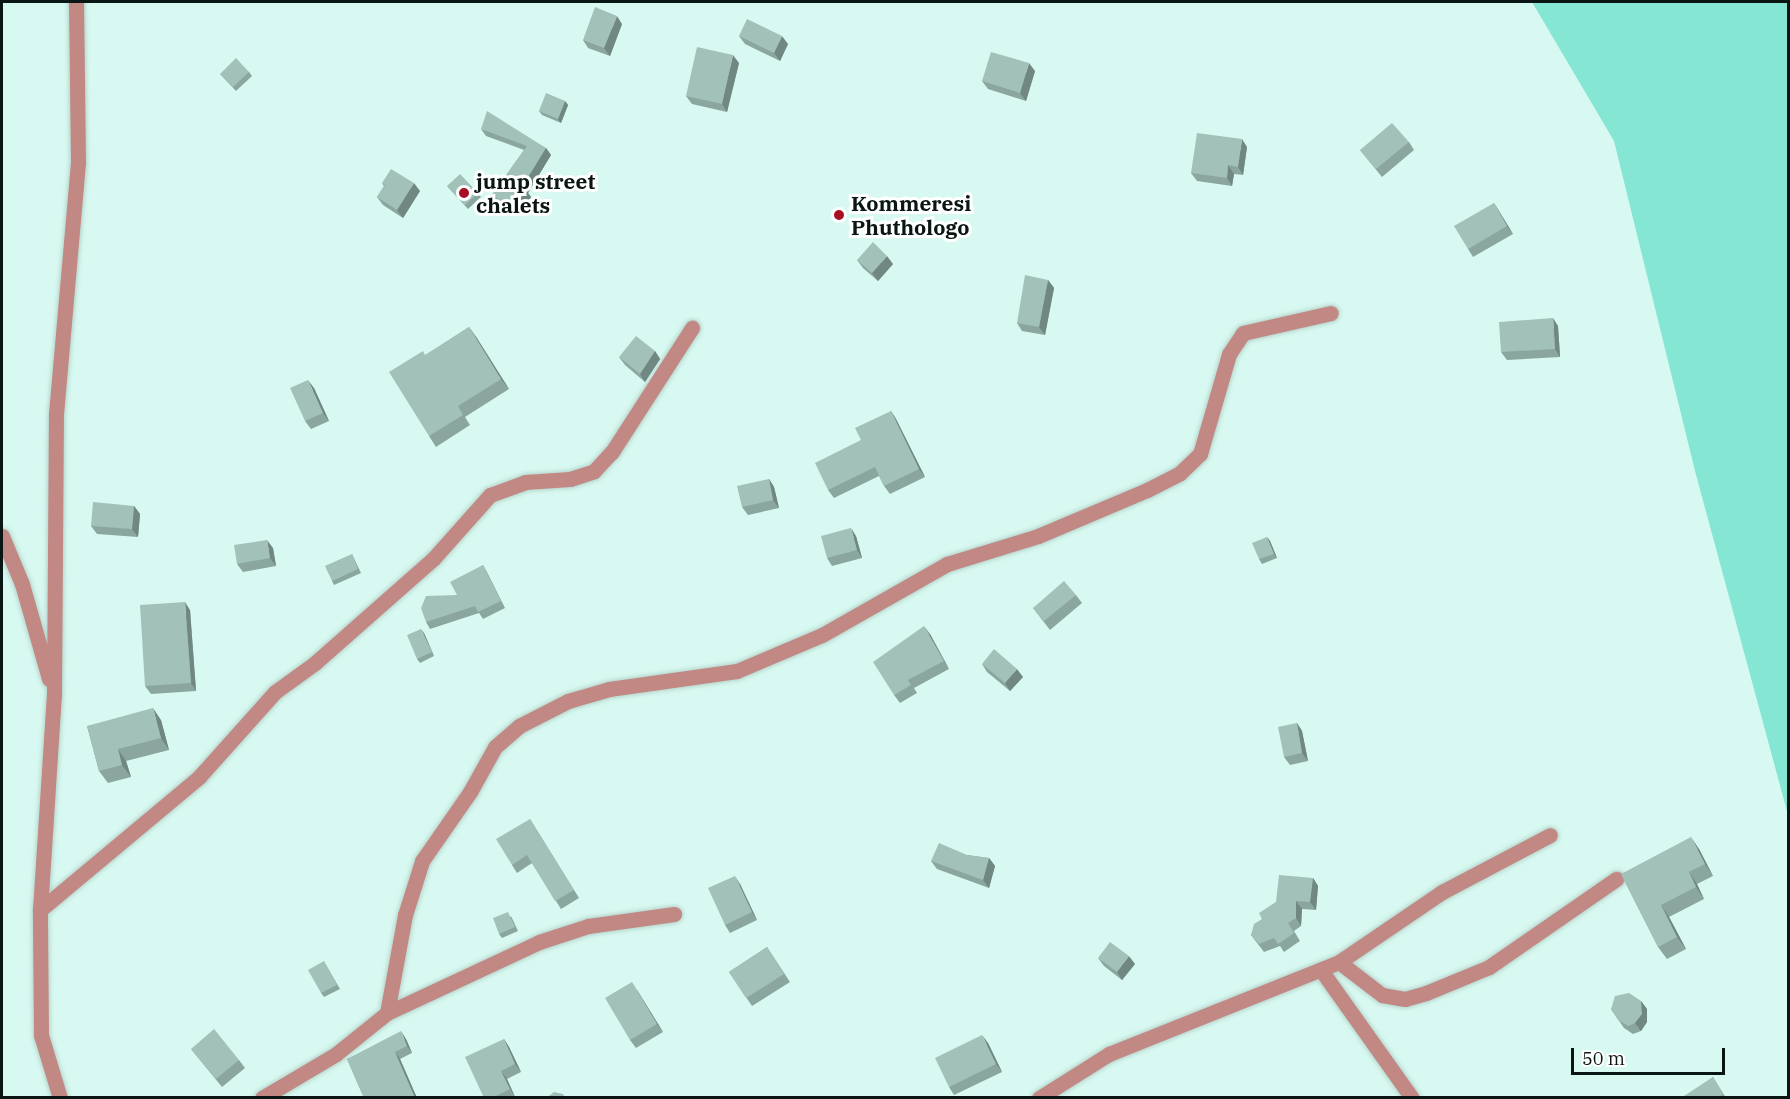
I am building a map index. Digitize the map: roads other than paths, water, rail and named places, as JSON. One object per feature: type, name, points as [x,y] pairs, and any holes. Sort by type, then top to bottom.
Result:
[{"type":"street","points":[[60,1098],[41,1035],[40,910],[54,696],[56,414],[78,163],[76,2]]},
{"type":"street","points":[[387,1013],[405,915],[422,861],[470,792],[495,747],[519,726],[568,701],[609,689],[737,671],[822,635],[947,564],[1038,536],[1147,490],[1180,473],[1200,454],[1229,354],[1243,333],[1331,313]]},
{"type":"street","points":[[40,910],[199,777],[275,692],[315,663],[433,559],[490,495],[525,482],[570,479],[594,471],[612,452],[692,328]]},
{"type":"street","points":[[2,537],[22,584],[54,696]]},
{"type":"street","points":[[1039,1098],[1109,1054],[1339,962],[1442,892],[1550,835]]},
{"type":"street","points":[[1339,962],[1382,995],[1405,999],[1426,993],[1489,967],[1616,879]]},
{"type":"street","points":[[262,1098],[336,1054],[387,1013],[539,942],[588,926],[675,914]]},
{"type":"street","points":[[1321,970],[1412,1098]]},
{"type":"place","name":"jump street chalets","points":[[464,193]]},
{"type":"place","name":"Kommeresi Phuthologo","points":[[839,215]]}]
